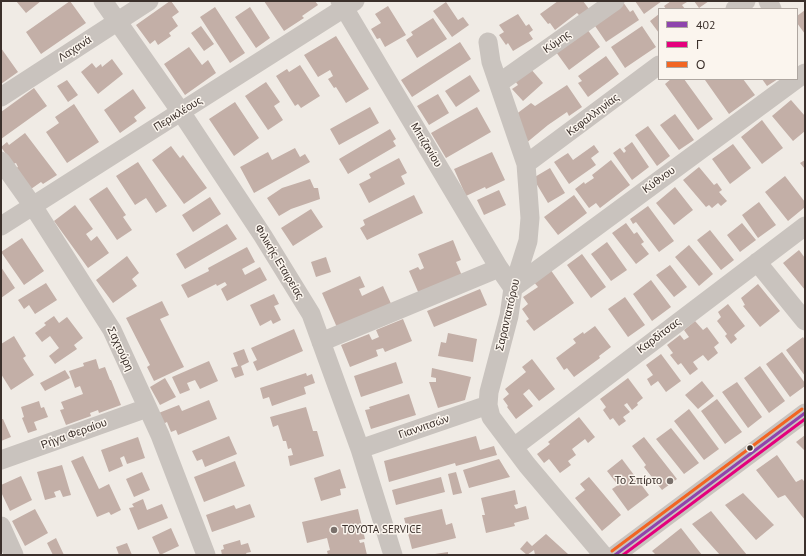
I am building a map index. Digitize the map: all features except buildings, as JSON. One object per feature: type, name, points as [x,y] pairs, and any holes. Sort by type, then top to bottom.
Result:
[{"type":"street","name":"Φιλικής Εταιρείας","points":[[103,1],[181,112],[263,236],[310,314],[360,449],[393,555]]},
{"type":"street","name":"Λαχανά","points":[[1,97],[149,1]]},
{"type":"street","name":"Κύμης","points":[[499,83],[615,1]]},
{"type":"street","points":[[736,8],[746,1]]},
{"type":"street","name":"Περικλέους","points":[[1,226],[181,112],[347,3]]},
{"type":"street","name":"Μπιζανίου","points":[[347,3],[499,268],[513,288]]},
{"type":"street","name":"Σαρανταπόρου","points":[[488,42],[491,62],[526,164],[530,218],[528,241],[513,288],[509,316],[489,392],[488,405]]},
{"type":"street","points":[[798,61],[805,74]]},
{"type":"street","name":"Κεφαλληνίας","points":[[526,164],[658,67]]},
{"type":"street","name":"Κύθνου","points":[[513,288],[797,80]]},
{"type":"street","name":"Σαχτούρη","points":[[1,161],[33,206],[112,330],[160,436],[206,555]]},
{"type":"street","name":"Καρδίτσας","points":[[514,447],[805,226]]},
{"type":"street","points":[[757,262],[805,321]]},
{"type":"street","points":[[321,342],[499,268]]},
{"type":"street","points":[[488,405],[491,417],[527,465],[603,555]]},
{"type":"street","name":"Γιαννιτσών","points":[[360,449],[488,405]]},
{"type":"street","name":"Ρήγα Φεραίου","points":[[1,460],[147,408]]},
{"type":"street","points":[[615,555],[805,413]]},
{"type":"street","points":[[1,526],[14,555]]},
{"type":"transit line","name":"Ο","points":[[612,551],[802,409]]},
{"type":"transit line","name":"402","points":[[615,555],[805,413]]},
{"type":"transit line","name":"Γ","points":[[623,555],[805,419]]},
{"type":"place","name":"Το Σπίρτο","points":[[670,481]]},
{"type":"place","name":"TOYOTA SERVICE","points":[[334,530]]}]
